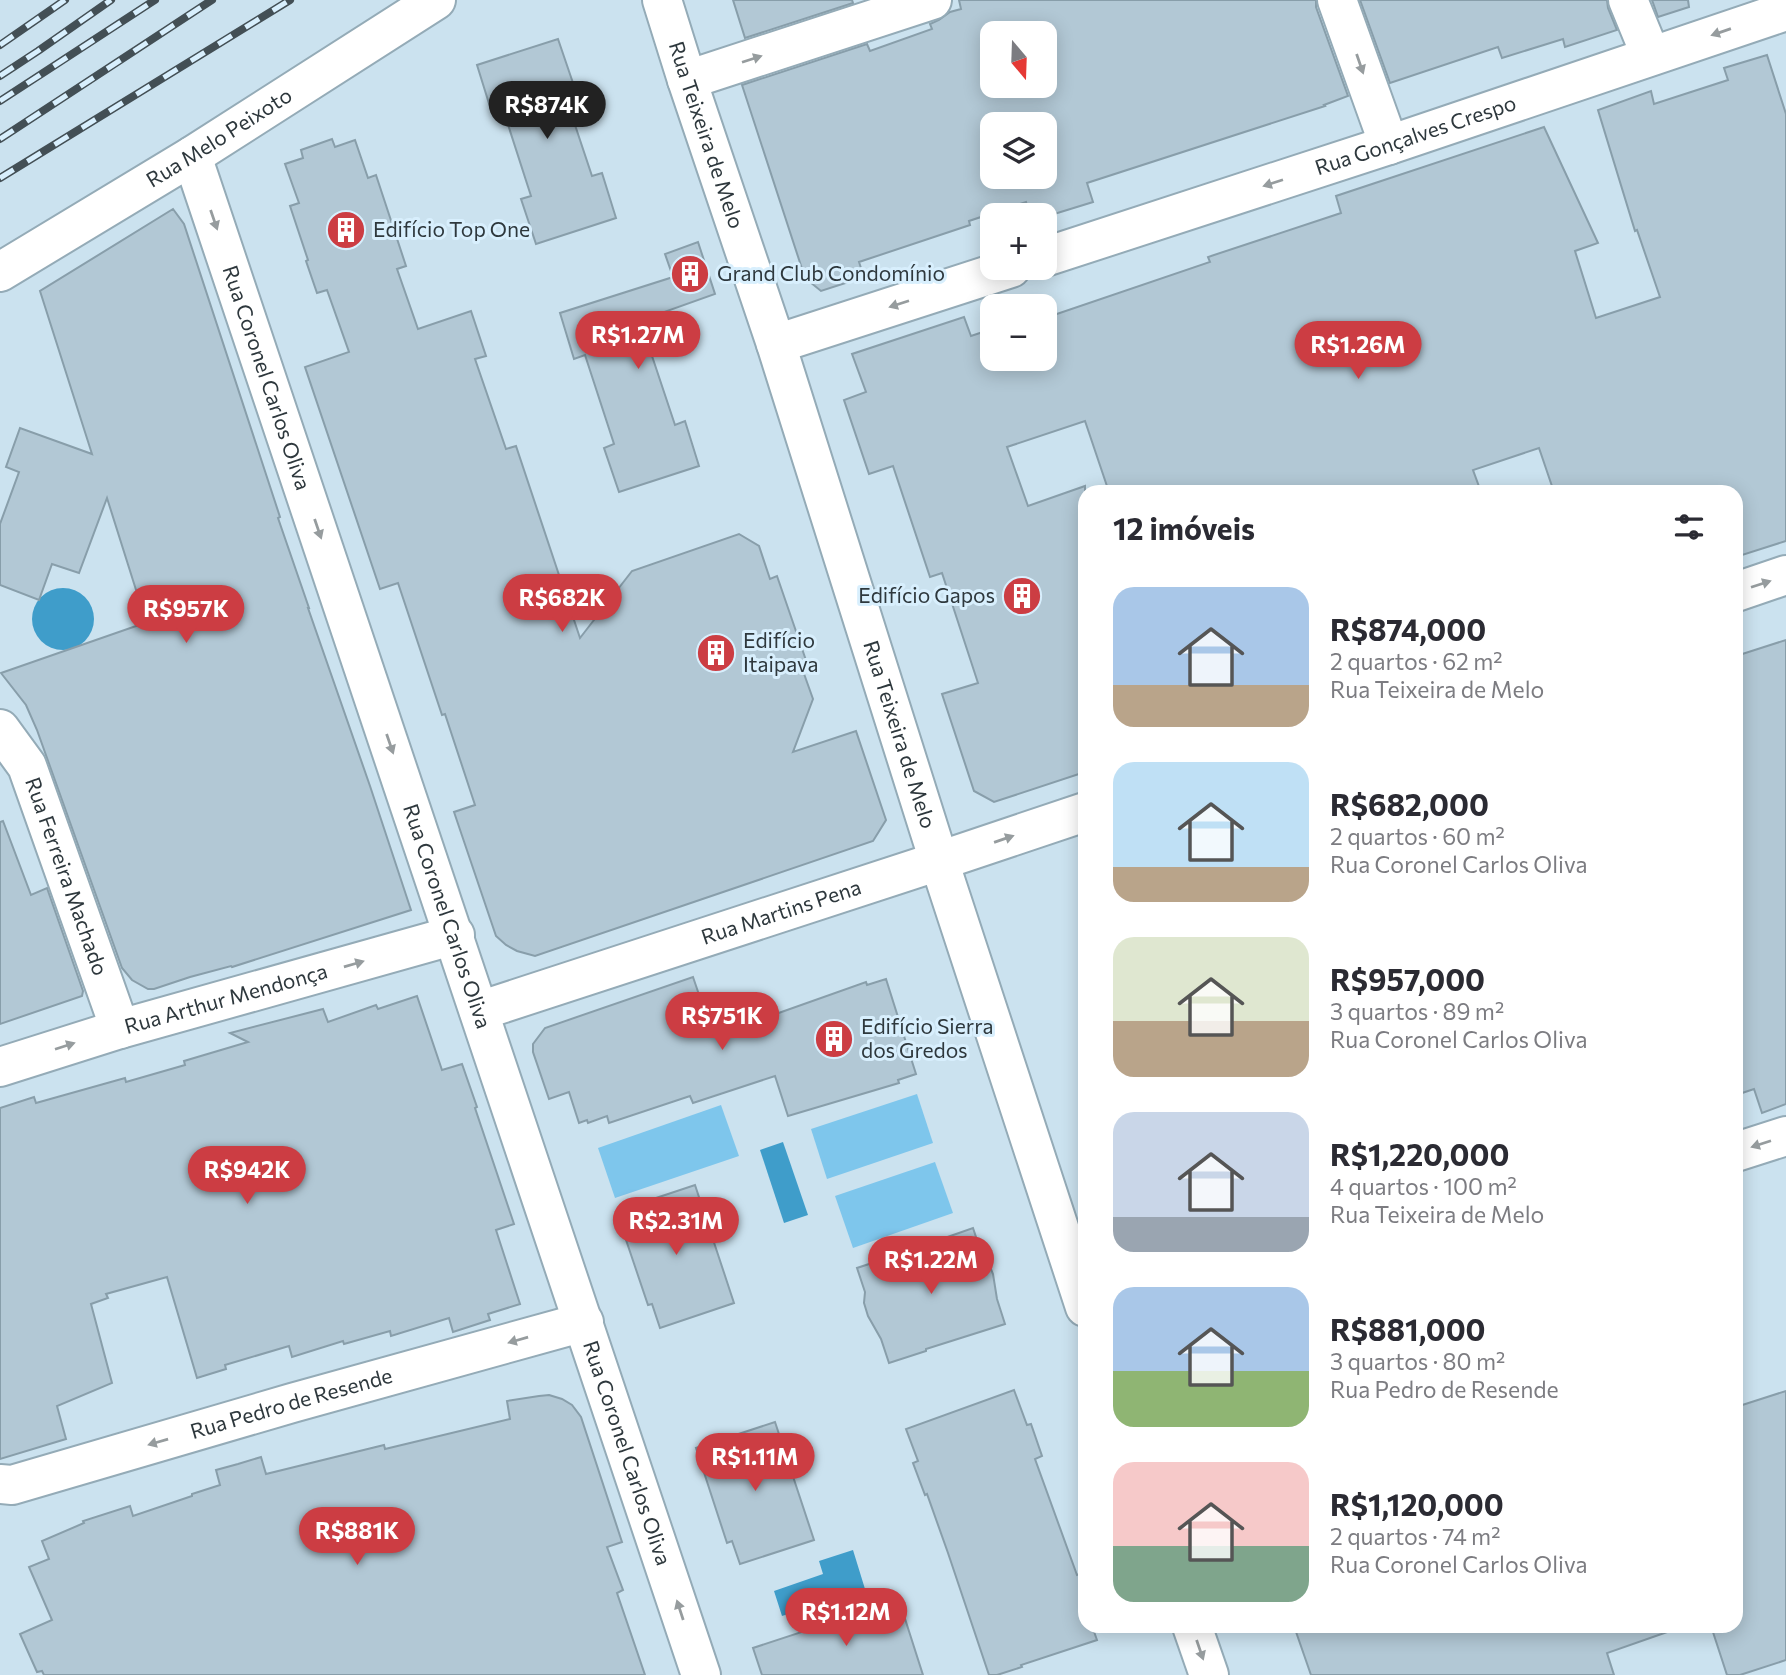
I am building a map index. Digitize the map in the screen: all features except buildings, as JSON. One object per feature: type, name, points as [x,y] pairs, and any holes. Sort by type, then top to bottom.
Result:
[{"type":"street","name":"Rua Melo Peixoto","points":[[0,272],[192,156],[436,0]]},
{"type":"street","name":"Rua Teixeira de Melo","points":[[662,0],[776,344],[939,861],[1078,1286]]},
{"type":"street","points":[[687,80],[932,0]]},
{"type":"street","points":[[1337,0],[1388,145]]},
{"type":"street","points":[[1628,0],[1651,56]]},
{"type":"street","name":"Rua Gonçalves Crespo","points":[[1057,253],[1786,11]]},
{"type":"street","name":"Rua Coronel Carlos Oliva","points":[[192,156],[701,1675]]},
{"type":"street","points":[[776,344],[980,278]]},
{"type":"street","points":[[1743,590],[1786,575]]},
{"type":"street","name":"Rua Ferreira Machado","points":[[0,729],[27,766],[120,1029]]},
{"type":"street","name":"Rua Martins Pena","points":[[479,1011],[1078,813]]},
{"type":"street","name":"Rua Arthur Mendonça","points":[[0,1067],[120,1029],[455,936]]},
{"type":"street","points":[[1743,1150],[1786,1136]]},
{"type":"street","name":"Rua Pedro de Resende","points":[[0,1484],[12,1485],[584,1322]]},
{"type":"street","points":[[1194,1633],[1209,1675]]},
{"type":"shaded area","points":[[63,588],[85,597],[94,619],[85,641],[63,650],[41,641],[32,619],[41,597]]},
{"type":"shaded area","points":[[917,1094],[933,1143],[827,1179],[811,1129]]},
{"type":"shaded area","points":[[721,1105],[739,1156],[615,1198],[598,1148]]},
{"type":"shaded area","points":[[783,1142],[808,1215],[784,1223],[760,1150]]},
{"type":"shaded area","points":[[935,1162],[953,1213],[853,1248],[835,1196]]},
{"type":"shaded area","points":[[853,1550],[865,1589],[782,1616],[774,1591],[823,1574],[819,1561]]},
{"type":"railway","points":[[0,45],[65,0]]},
{"type":"railway","points":[[0,76],[111,0]]},
{"type":"railway","points":[[0,101],[155,0]]},
{"type":"railway","points":[[0,139],[212,0]]},
{"type":"railway","points":[[0,178],[290,0]]},
{"type":"place","name":"Edifício Top One","points":[[346,230]]},
{"type":"place","name":"Grand Club Condomínio","points":[[690,274]]},
{"type":"place","name":"Edifício Gapos","points":[[1022,596]]},
{"type":"place","name":"Edifício Itaipava","points":[[716,653]]},
{"type":"place","name":"Edifício Sierra dos Gredos","points":[[834,1039]]}]
